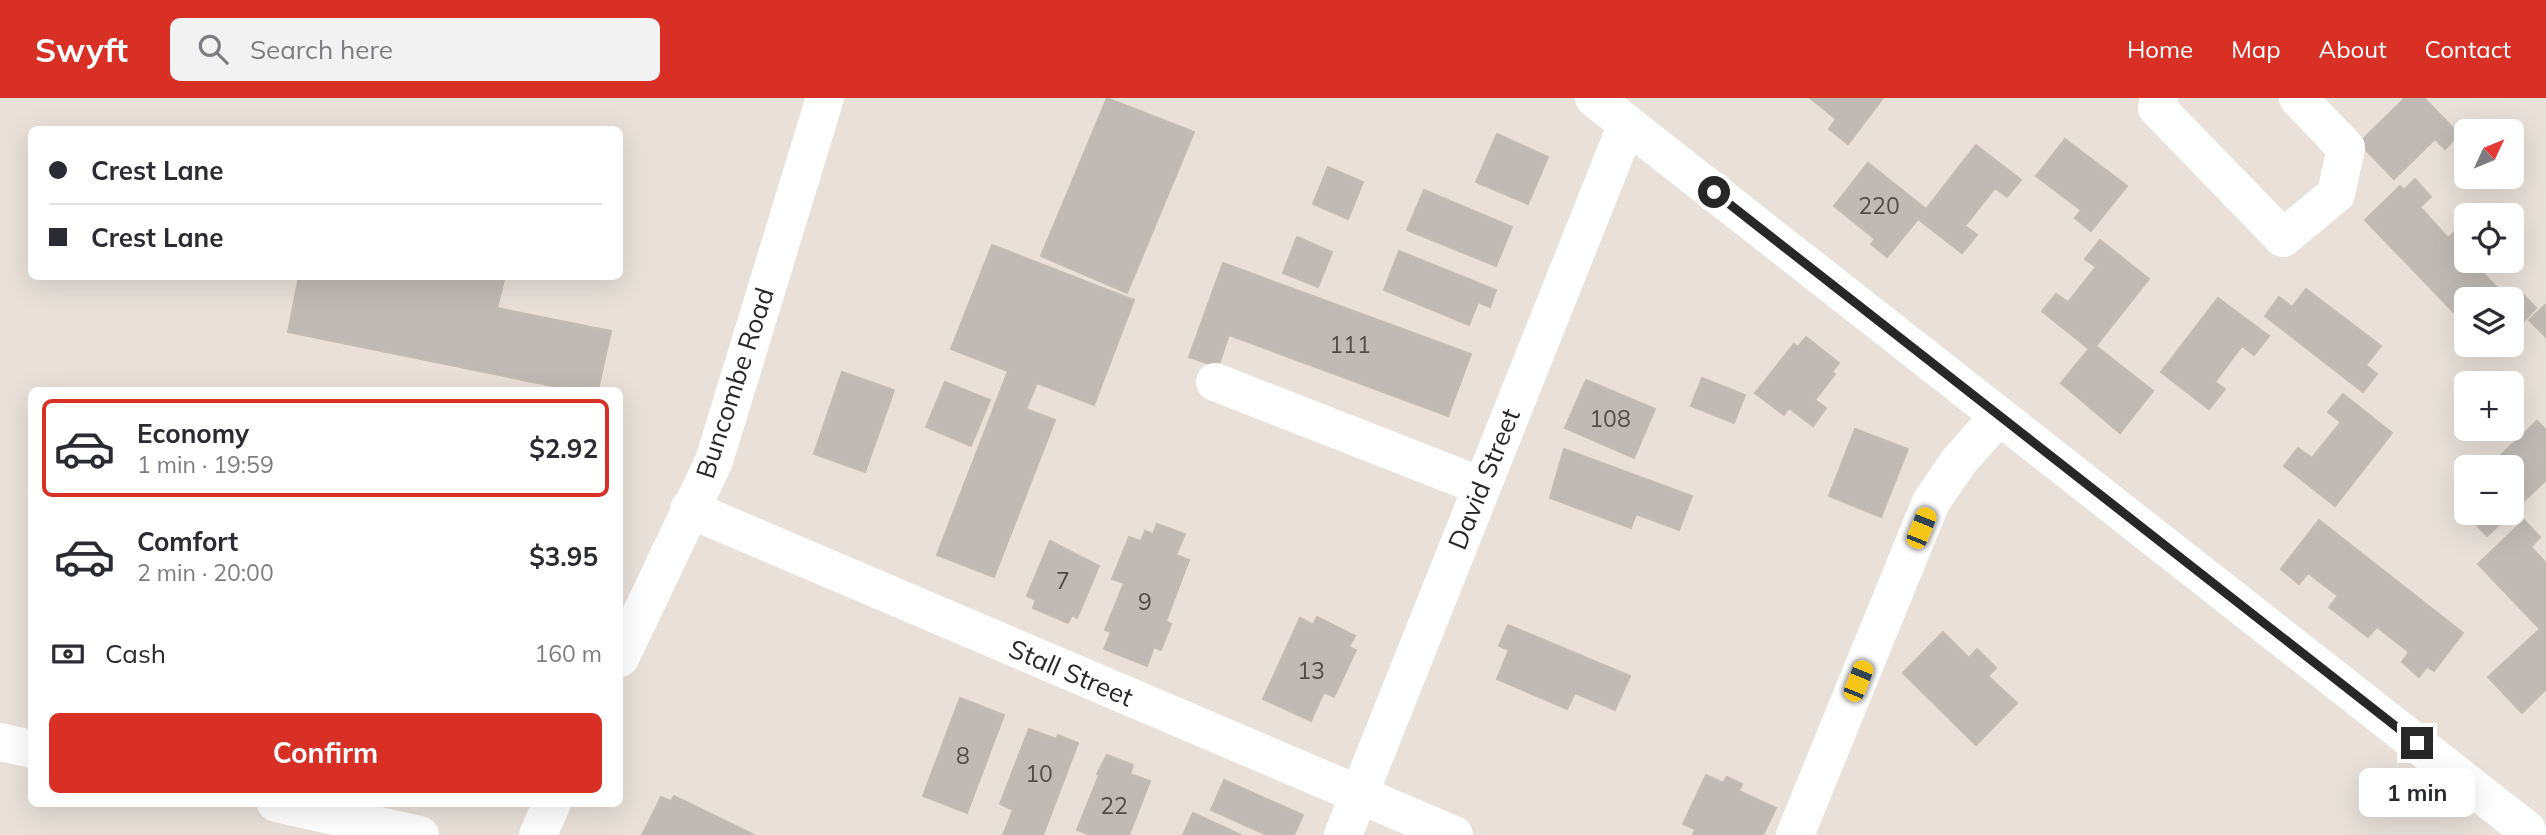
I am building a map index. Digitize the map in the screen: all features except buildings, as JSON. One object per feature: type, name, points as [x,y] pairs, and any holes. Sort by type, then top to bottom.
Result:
[{"type":"street","name":"Buncombe Road","points":[[623,652],[714,461],[825,98]]},
{"type":"street","points":[[2159,98],[2157,108],[2283,238],[2336,194],[2346,148],[2298,98]]},
{"type":"street","points":[[1607,106],[1999,416],[2532,826]]},
{"type":"street","name":"David Street","points":[[1343,835],[1481,486],[1607,106]]},
{"type":"street","points":[[1215,382],[1481,486]]},
{"type":"street","points":[[1795,835],[1931,502],[1959,461],[1999,416]]},
{"type":"street","name":"Stall Street","points":[[689,509],[1454,835]]},
{"type":"street","points":[[0,742],[28,748]]},
{"type":"street","points":[[294,807],[420,835]]},
{"type":"street","points":[[538,835],[550,807]]},
{"type":"route","points":[[1714,192],[2417,743]]}]
